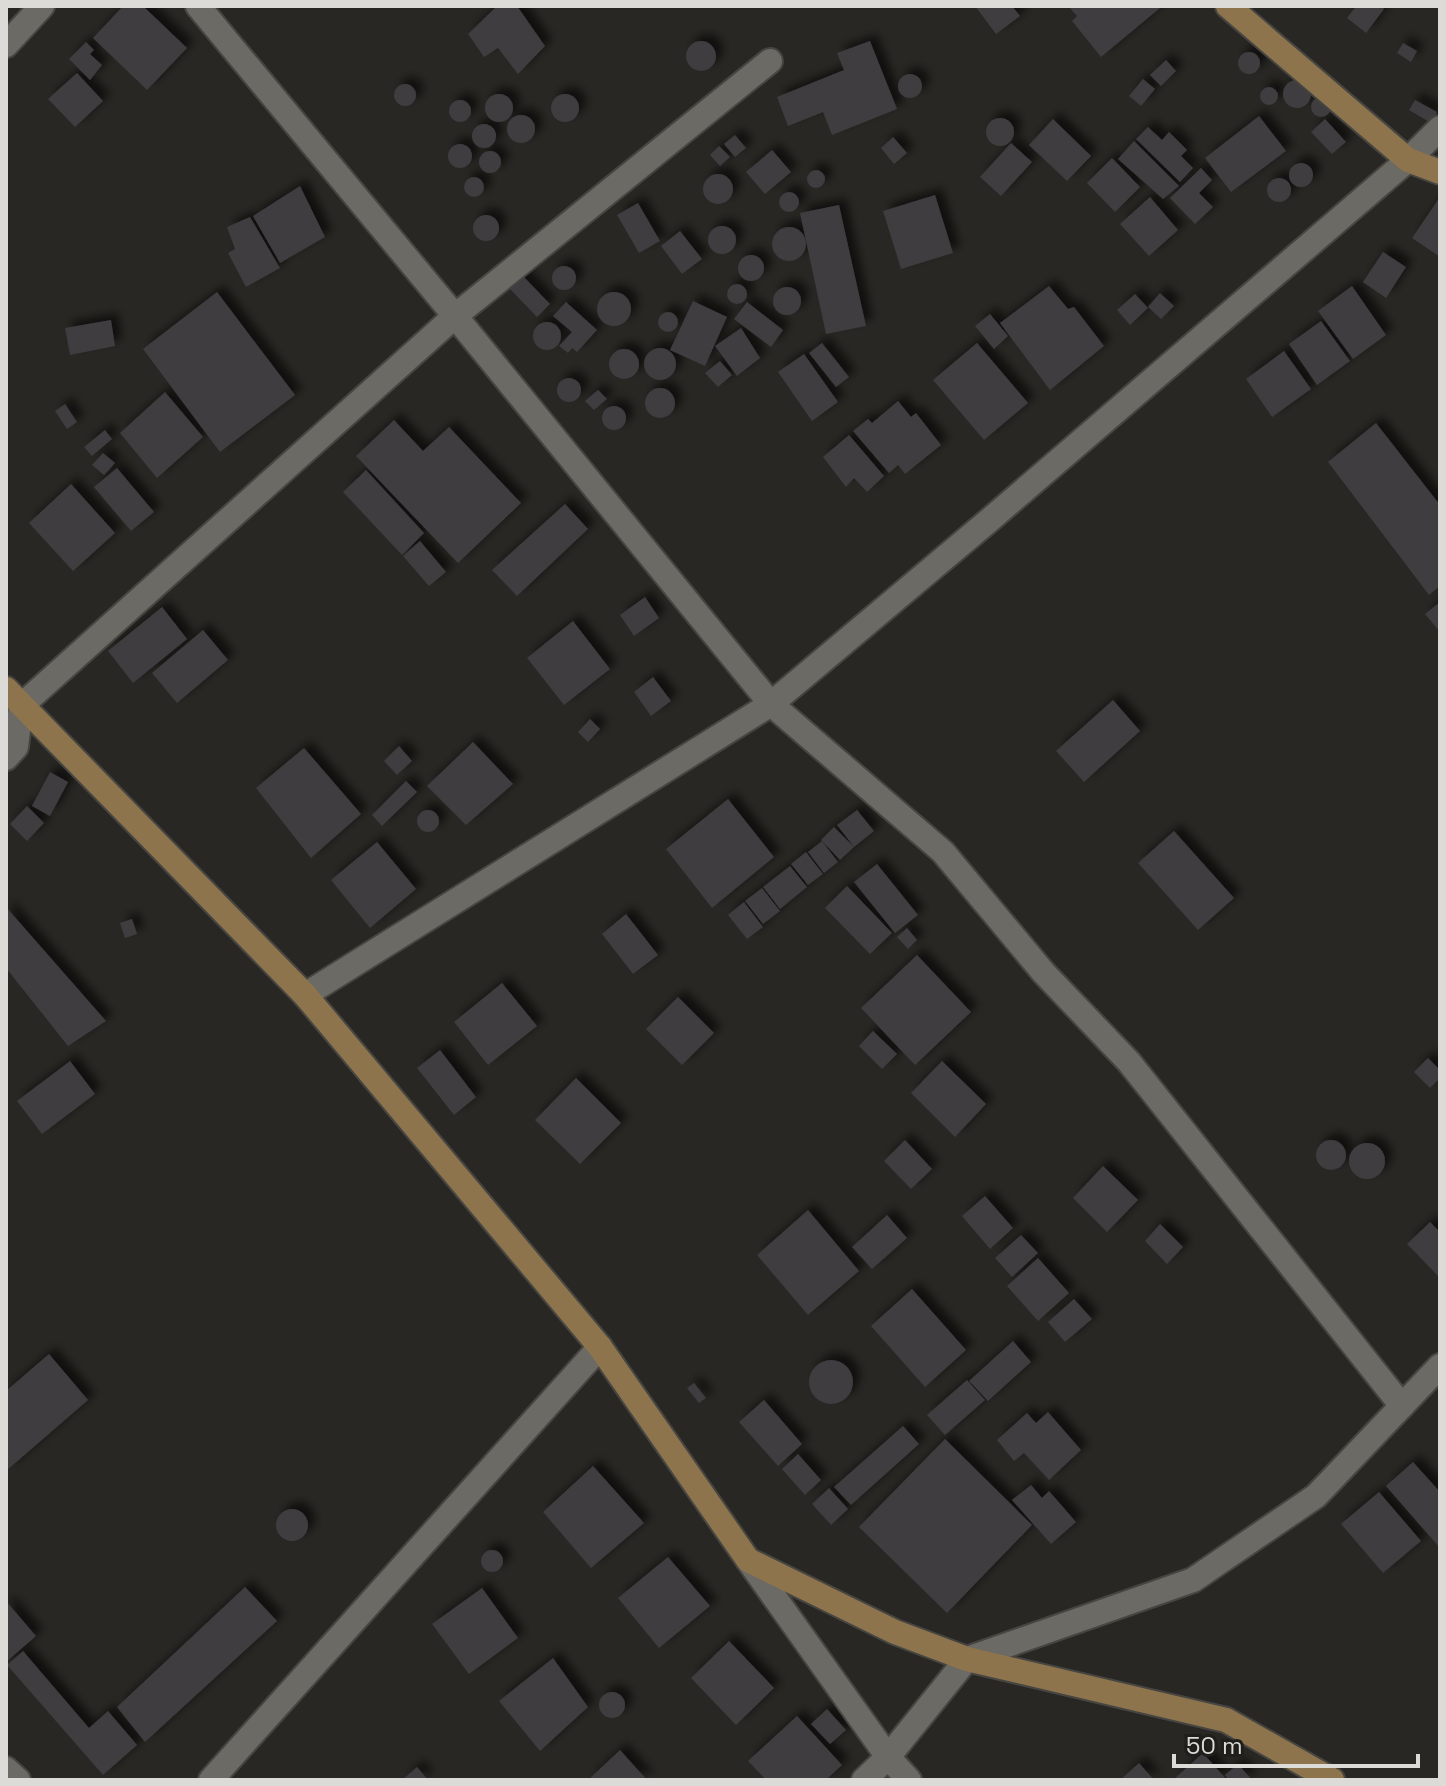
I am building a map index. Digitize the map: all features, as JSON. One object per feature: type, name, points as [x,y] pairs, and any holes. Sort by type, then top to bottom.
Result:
[{"type":"main road","points":[[1228,6],[1408,160],[1440,172]]},
{"type":"main road","points":[[13,698],[305,995],[600,1347],[748,1560],[895,1632],[967,1659],[1226,1720],[1332,1780]]},
{"type":"street","points":[[6,45],[42,6]]},
{"type":"street","points":[[198,6],[771,704],[943,852],[1043,972],[1129,1062],[1402,1406]]},
{"type":"street","points":[[6,758],[16,747],[13,698],[455,316],[770,61]]},
{"type":"street","points":[[305,995],[771,704],[1408,160],[1440,128]]},
{"type":"street","points":[[211,1780],[600,1347]]},
{"type":"street","points":[[864,1780],[888,1757],[967,1659],[1193,1580],[1316,1496],[1440,1366]]},
{"type":"street","points":[[748,1560],[888,1757],[909,1780]]},
{"type":"street","points":[[6,1769],[18,1780]]},
{"type":"building","points":[[123,6],[143,6],[187,48],[147,90],[93,38]]},
{"type":"building","points":[[497,6],[517,6],[545,46],[518,74],[498,48],[484,57],[468,34]]},
{"type":"building","points":[[975,6],[1012,6],[1020,16],[996,34]]},
{"type":"building","points":[[1068,6],[1160,8],[1101,57],[1072,21],[1077,16]]},
{"type":"building","points":[[1356,6],[1381,6],[1384,9],[1366,33],[1347,18]]},
{"type":"building","points":[[701,41],[707,42],[715,50],[715,62],[707,70],[701,71],[695,70],[687,62],[686,56],[687,50],[695,42]]},
{"type":"building","points":[[870,41],[897,109],[832,135],[823,112],[788,126],[777,97],[844,70],[837,53]]},
{"type":"building","points":[[86,42],[94,50],[90,54],[102,65],[90,80],[69,59]]},
{"type":"building","points":[[1403,43],[1417,51],[1411,62],[1397,53]]},
{"type":"building","points":[[1249,52],[1257,55],[1260,63],[1257,71],[1249,74],[1241,71],[1238,63],[1241,55]]},
{"type":"building","points":[[1166,60],[1176,71],[1161,86],[1150,75]]},
{"type":"building","points":[[77,73],[103,101],[75,127],[48,99]]},
{"type":"building","points":[[910,74],[919,77],[922,86],[919,95],[910,98],[901,95],[898,86],[901,77]]},
{"type":"building","points":[[1143,79],[1155,89],[1141,106],[1129,96]]},
{"type":"building","points":[[1297,80],[1307,84],[1311,94],[1307,104],[1297,108],[1287,104],[1283,94],[1287,84]]},
{"type":"building","points":[[405,84],[413,87],[416,95],[413,103],[405,106],[397,103],[394,95],[397,87]]},
{"type":"building","points":[[1269,87],[1278,96],[1269,105],[1260,96]]},
{"type":"building","points":[[499,94],[509,98],[513,108],[509,118],[499,122],[489,118],[485,108],[489,98]]},
{"type":"building","points":[[565,94],[575,98],[579,108],[575,118],[565,122],[555,118],[551,108],[555,98]]},
{"type":"building","points":[[1321,97],[1328,100],[1331,107],[1328,114],[1321,117],[1314,114],[1311,107],[1314,100]]},
{"type":"building","points":[[456,100],[464,100],[471,111],[464,122],[456,122],[449,115],[449,107]]},
{"type":"building","points":[[1415,100],[1437,112],[1431,123],[1409,110]]},
{"type":"building","points":[[521,115],[531,119],[535,129],[531,139],[521,143],[511,139],[507,129],[511,119]]},
{"type":"building","points":[[1259,116],[1286,151],[1231,192],[1205,158]]},
{"type":"building","points":[[1000,118],[1010,122],[1014,132],[1010,142],[1000,146],[990,142],[986,132],[990,122]]},
{"type":"building","points":[[1053,119],[1091,156],[1067,181],[1029,145]]},
{"type":"building","points":[[1325,119],[1346,142],[1332,154],[1311,132]]},
{"type":"building","points":[[484,124],[493,127],[496,136],[493,145],[484,148],[475,145],[472,136],[475,127]]},
{"type":"building","points":[[1148,127],[1162,140],[1169,132],[1187,150],[1181,156],[1193,168],[1180,182],[1136,139]]},
{"type":"building","points":[[735,135],[746,148],[735,157],[724,144]]},
{"type":"building","points":[[893,137],[907,153],[894,164],[881,148]]},
{"type":"building","points":[[1134,141],[1179,186],[1163,199],[1118,159]]},
{"type":"building","points":[[1011,143],[1032,162],[1001,196],[980,177]]},
{"type":"building","points":[[460,144],[471,151],[472,156],[465,167],[460,168],[449,161],[448,156],[455,145]]},
{"type":"building","points":[[719,146],[730,157],[720,166],[710,155]]},
{"type":"building","points":[[772,150],[791,172],[765,194],[746,172]]},
{"type":"building","points":[[490,151],[501,162],[490,173],[479,162]]},
{"type":"building","points":[[1112,158],[1140,187],[1115,212],[1087,183]]},
{"type":"building","points":[[1301,163],[1310,166],[1313,175],[1310,184],[1301,187],[1292,184],[1289,175],[1292,166]]},
{"type":"building","points":[[1201,168],[1212,180],[1199,193],[1213,207],[1195,224],[1170,198]]},
{"type":"building","points":[[816,170],[825,179],[816,188],[807,179]]},
{"type":"building","points":[[718,174],[729,178],[733,189],[729,200],[718,204],[707,200],[703,189],[707,178]]},
{"type":"building","points":[[474,177],[481,180],[484,187],[481,194],[474,197],[467,194],[464,187],[467,180]]},
{"type":"building","points":[[1279,178],[1288,181],[1291,190],[1288,199],[1279,202],[1270,199],[1267,190],[1270,181]]},
{"type":"building","points":[[300,186],[325,237],[280,263],[253,216]]},
{"type":"building","points":[[789,192],[796,195],[799,202],[796,209],[789,212],[782,209],[779,202],[782,195]]},
{"type":"building","points":[[935,195],[953,253],[901,269],[883,211]]},
{"type":"building","points":[[1150,197],[1178,230],[1149,256],[1120,224]]},
{"type":"building","points":[[1440,197],[1440,257],[1412,238]]},
{"type":"building","points":[[638,203],[660,241],[639,253],[617,215]]},
{"type":"building","points":[[839,205],[866,326],[826,334],[800,213]]},
{"type":"building","points":[[486,215],[495,219],[499,228],[495,237],[486,241],[477,237],[473,228],[477,219]]},
{"type":"building","points":[[250,217],[280,268],[246,287],[228,253],[235,249],[227,227]]},
{"type":"building","points":[[722,226],[732,230],[736,240],[732,250],[722,254],[712,250],[708,240],[712,230]]},
{"type":"building","points":[[789,227],[801,232],[806,244],[801,256],[789,261],[777,256],[772,244],[777,232]]},
{"type":"building","points":[[680,231],[702,259],[682,274],[661,246]]},
{"type":"building","points":[[1383,252],[1406,267],[1386,298],[1363,282]]},
{"type":"building","points":[[751,255],[760,259],[764,268],[760,277],[751,281],[742,277],[738,268],[742,259]]},
{"type":"building","points":[[564,266],[573,269],[576,278],[573,287],[564,290],[555,287],[552,278],[555,269]]},
{"type":"building","points":[[520,273],[550,304],[537,317],[507,286]]},
{"type":"building","points":[[737,284],[744,287],[747,294],[744,301],[737,304],[730,301],[727,294],[730,287]]},
{"type":"building","points":[[1049,286],[1068,309],[1074,307],[1104,346],[1050,390],[1000,323]]},
{"type":"building","points":[[1352,286],[1386,335],[1353,359],[1318,311]]},
{"type":"building","points":[[787,287],[797,291],[801,301],[797,311],[787,315],[777,311],[773,301],[777,291]]},
{"type":"building","points":[[217,292],[295,395],[220,452],[143,349]]},
{"type":"building","points":[[614,292],[626,297],[631,309],[626,321],[614,326],[602,321],[597,309],[602,297]]},
{"type":"building","points":[[1160,293],[1174,306],[1161,319],[1148,307]]},
{"type":"building","points":[[1135,294],[1148,308],[1130,325],[1117,310]]},
{"type":"building","points":[[693,301],[727,317],[705,366],[670,350]]},
{"type":"building","points":[[566,302],[597,330],[577,352],[572,348],[568,353],[559,346],[572,332],[553,316]]},
{"type":"building","points":[[747,302],[783,330],[771,347],[734,319]]},
{"type":"building","points":[[668,312],[675,315],[678,322],[675,329],[668,332],[661,329],[658,322],[661,315]]},
{"type":"building","points":[[990,314],[1008,336],[994,349],[975,326]]},
{"type":"building","points":[[111,320],[115,346],[70,355],[65,328]]},
{"type":"building","points":[[1321,321],[1350,361],[1317,385],[1289,344]]},
{"type":"building","points":[[547,322],[557,326],[561,336],[557,346],[547,350],[537,346],[533,336],[537,326]]},
{"type":"building","points":[[741,328],[760,358],[737,376],[715,346]]},
{"type":"building","points":[[822,343],[849,377],[836,387],[809,353]]},
{"type":"building","points":[[977,343],[1028,403],[984,440],[933,380]]},
{"type":"building","points":[[660,348],[672,352],[676,364],[672,376],[660,380],[648,376],[644,364],[648,352]]},
{"type":"building","points":[[624,349],[635,353],[639,364],[635,375],[624,379],[613,375],[609,364],[613,353]]},
{"type":"building","points":[[1284,351],[1311,389],[1272,417],[1246,379]]},
{"type":"building","points":[[804,354],[838,402],[812,421],[778,372]]},
{"type":"building","points":[[720,361],[732,375],[718,387],[705,373]]},
{"type":"building","points":[[569,378],[578,381],[581,390],[578,399],[569,402],[560,399],[557,390],[560,381]]},
{"type":"building","points":[[660,388],[671,392],[675,403],[671,414],[660,418],[649,414],[645,403],[649,392]]},
{"type":"building","points":[[598,390],[607,399],[594,410],[585,401]]},
{"type":"building","points":[[165,392],[203,437],[157,478],[120,433]]},
{"type":"building","points":[[898,401],[911,417],[916,413],[941,445],[905,474],[898,465],[889,473],[853,431],[868,419],[872,423]]},
{"type":"building","points":[[65,404],[77,422],[67,429],[55,411]]},
{"type":"building","points":[[614,406],[623,409],[626,418],[623,427],[614,430],[605,427],[602,418],[605,409]]},
{"type":"building","points":[[394,420],[423,451],[449,427],[521,503],[458,563],[356,456]]},
{"type":"building","points":[[1376,423],[1440,505],[1440,586],[1429,595],[1328,462]]},
{"type":"building","points":[[105,430],[112,439],[92,456],[84,447]]},
{"type":"building","points":[[849,435],[884,476],[867,492],[854,478],[846,487],[823,457]]},
{"type":"building","points":[[103,453],[115,463],[104,475],[92,465]]},
{"type":"building","points":[[117,468],[154,512],[131,531],[94,487]]},
{"type":"building","points":[[366,470],[424,533],[402,555],[343,492]]},
{"type":"building","points":[[71,484],[115,533],[73,571],[29,523]]},
{"type":"building","points":[[565,504],[588,529],[517,596],[492,570]]},
{"type":"building","points":[[420,541],[446,572],[429,586],[403,556]]},
{"type":"building","points":[[645,597],[659,618],[634,636],[620,615]]},
{"type":"building","points":[[1440,602],[1440,632],[1425,614]]},
{"type":"building","points":[[162,607],[187,639],[133,683],[108,651]]},
{"type":"building","points":[[573,621],[610,669],[564,705],[527,658]]},
{"type":"building","points":[[203,630],[228,660],[177,703],[152,673]]},
{"type":"building","points":[[653,677],[671,701],[651,716],[634,692]]},
{"type":"building","points":[[1113,700],[1140,731],[1084,782],[1056,751]]},
{"type":"building","points":[[590,719],[600,729],[588,742],[578,732]]},
{"type":"building","points":[[473,742],[513,784],[466,825],[427,786]]},
{"type":"building","points":[[399,746],[412,761],[397,775],[384,761]]},
{"type":"building","points":[[304,748],[361,814],[311,858],[256,788]]},
{"type":"building","points":[[50,772],[68,782],[50,816],[32,806]]},
{"type":"building","points":[[406,781],[417,792],[382,826],[372,815]]},
{"type":"building","points":[[728,799],[774,857],[712,908],[666,849]]},
{"type":"building","points":[[27,806],[44,823],[27,841],[10,824]]},
{"type":"building","points":[[428,810],[436,813],[439,821],[436,829],[428,832],[420,829],[417,821],[420,813]]},
{"type":"building","points":[[857,810],[874,831],[854,847],[837,825]]},
{"type":"building","points":[[834,827],[854,847],[840,860],[821,840]]},
{"type":"building","points":[[1174,831],[1234,898],[1198,930],[1138,863]]},
{"type":"building","points":[[822,841],[838,862],[824,873],[808,852]]},
{"type":"building","points":[[377,842],[416,889],[370,928],[331,880]]},
{"type":"building","points":[[806,852],[823,874],[808,885],[791,864]]},
{"type":"building","points":[[877,864],[918,915],[895,933],[854,882]]},
{"type":"building","points":[[790,866],[807,887],[780,909],[763,887]]},
{"type":"building","points":[[847,886],[892,933],[870,954],[825,908]]},
{"type":"building","points":[[762,888],[780,911],[763,924],[745,901]]},
{"type":"building","points":[[744,902],[763,927],[747,939],[728,915]]},
{"type":"building","points":[[6,907],[106,1021],[68,1046],[6,968]]},
{"type":"building","points":[[626,914],[658,955],[633,974],[602,934]]},
{"type":"building","points":[[132,919],[137,934],[125,938],[120,923]]},
{"type":"building","points":[[907,928],[917,940],[908,949],[897,937]]},
{"type":"building","points":[[917,955],[971,1012],[915,1065],[861,1008]]},
{"type":"building","points":[[502,983],[537,1026],[488,1065],[454,1022]]},
{"type":"building","points":[[678,997],[714,1033],[682,1065],[646,1029]]},
{"type":"building","points":[[873,1031],[897,1054],[882,1069],[859,1046]]},
{"type":"building","points":[[440,1050],[476,1097],[454,1115],[417,1068]]},
{"type":"building","points":[[1428,1058],[1440,1070],[1440,1078],[1430,1088],[1414,1072]]},
{"type":"building","points":[[70,1061],[95,1094],[42,1134],[17,1101]]},
{"type":"building","points":[[942,1061],[986,1104],[955,1137],[911,1093]]},
{"type":"building","points":[[576,1078],[621,1123],[580,1164],[535,1120]]},
{"type":"building","points":[[905,1140],[932,1169],[911,1189],[884,1161]]},
{"type":"building","points":[[1331,1140],[1337,1141],[1345,1149],[1345,1161],[1337,1169],[1331,1170],[1325,1169],[1317,1161],[1316,1155],[1317,1149],[1325,1141]]},
{"type":"building","points":[[1367,1143],[1380,1148],[1385,1161],[1380,1174],[1367,1179],[1354,1174],[1349,1161],[1354,1148]]},
{"type":"building","points":[[1103,1166],[1138,1200],[1107,1232],[1073,1198]]},
{"type":"building","points":[[985,1196],[1013,1228],[990,1249],[962,1216]]},
{"type":"building","points":[[808,1210],[859,1271],[808,1315],[757,1255]]},
{"type":"building","points":[[887,1215],[907,1238],[872,1269],[852,1247]]},
{"type":"building","points":[[1430,1222],[1440,1232],[1440,1278],[1407,1244]]},
{"type":"building","points":[[1160,1224],[1183,1247],[1167,1264],[1145,1241]]},
{"type":"building","points":[[1021,1235],[1038,1253],[1012,1277],[995,1258]]},
{"type":"building","points":[[1038,1258],[1069,1293],[1038,1321],[1007,1286]]},
{"type":"building","points":[[912,1289],[966,1350],[925,1387],[871,1326]]},
{"type":"building","points":[[1074,1299],[1092,1319],[1065,1342],[1048,1322]]},
{"type":"building","points":[[1013,1341],[1031,1362],[988,1401],[969,1381]]},
{"type":"building","points":[[49,1354],[88,1400],[6,1471],[6,1391]]},
{"type":"building","points":[[831,1360],[846,1367],[853,1382],[846,1397],[831,1404],[816,1397],[809,1382],[816,1367]]},
{"type":"building","points":[[967,1380],[985,1400],[945,1435],[927,1415]]},
{"type":"building","points":[[694,1383],[706,1398],[699,1403],[687,1388]]},
{"type":"building","points":[[764,1400],[802,1444],[778,1466],[739,1422]]},
{"type":"building","points":[[1048,1412],[1081,1450],[1049,1480],[1024,1453],[1014,1461],[997,1440],[1027,1413],[1036,1423]]},
{"type":"building","points":[[903,1426],[919,1444],[851,1505],[834,1487]]},
{"type":"building","points":[[945,1439],[1032,1525],[947,1613],[859,1527]]},
{"type":"building","points":[[798,1454],[821,1480],[805,1495],[782,1469]]},
{"type":"building","points":[[1413,1462],[1440,1492],[1440,1548],[1386,1486]]},
{"type":"building","points":[[593,1466],[644,1523],[591,1568],[543,1512]]},
{"type":"building","points":[[1031,1485],[1042,1498],[1049,1491],[1076,1522],[1051,1544],[1012,1500]]},
{"type":"building","points":[[829,1488],[848,1509],[831,1525],[812,1504]]},
{"type":"building","points":[[1379,1492],[1421,1541],[1383,1573],[1341,1524]]},
{"type":"building","points":[[292,1509],[303,1514],[308,1525],[303,1536],[292,1541],[281,1536],[276,1525],[281,1514]]},
{"type":"building","points":[[492,1550],[500,1553],[503,1561],[500,1569],[492,1572],[484,1569],[481,1561],[484,1553]]},
{"type":"building","points":[[668,1557],[710,1606],[659,1648],[618,1598]]},
{"type":"building","points":[[245,1587],[277,1621],[145,1742],[117,1707]]},
{"type":"building","points":[[482,1588],[518,1638],[469,1674],[432,1624]]},
{"type":"building","points":[[6,1601],[36,1636],[6,1662]]},
{"type":"building","points":[[729,1641],[774,1688],[736,1725],[691,1678]]},
{"type":"building","points":[[23,1651],[89,1728],[108,1711],[137,1745],[103,1775],[7,1665]]},
{"type":"building","points":[[553,1658],[588,1707],[540,1751],[499,1701]]},
{"type":"building","points":[[612,1692],[621,1696],[625,1705],[621,1714],[612,1718],[603,1714],[599,1705],[603,1696]]},
{"type":"building","points":[[827,1709],[846,1730],[830,1744],[811,1724]]},
{"type":"building","points":[[797,1716],[842,1765],[826,1780],[766,1780],[748,1761]]},
{"type":"building","points":[[620,1750],[647,1780],[588,1780]]},
{"type":"building","points":[[1203,1753],[1227,1780],[1173,1780]]},
{"type":"building","points":[[1139,1763],[1154,1780],[1120,1780]]},
{"type":"building","points":[[1238,1764],[1252,1780],[1229,1780],[1225,1775]]},
{"type":"building","points":[[417,1767],[428,1780],[402,1780]]}]
